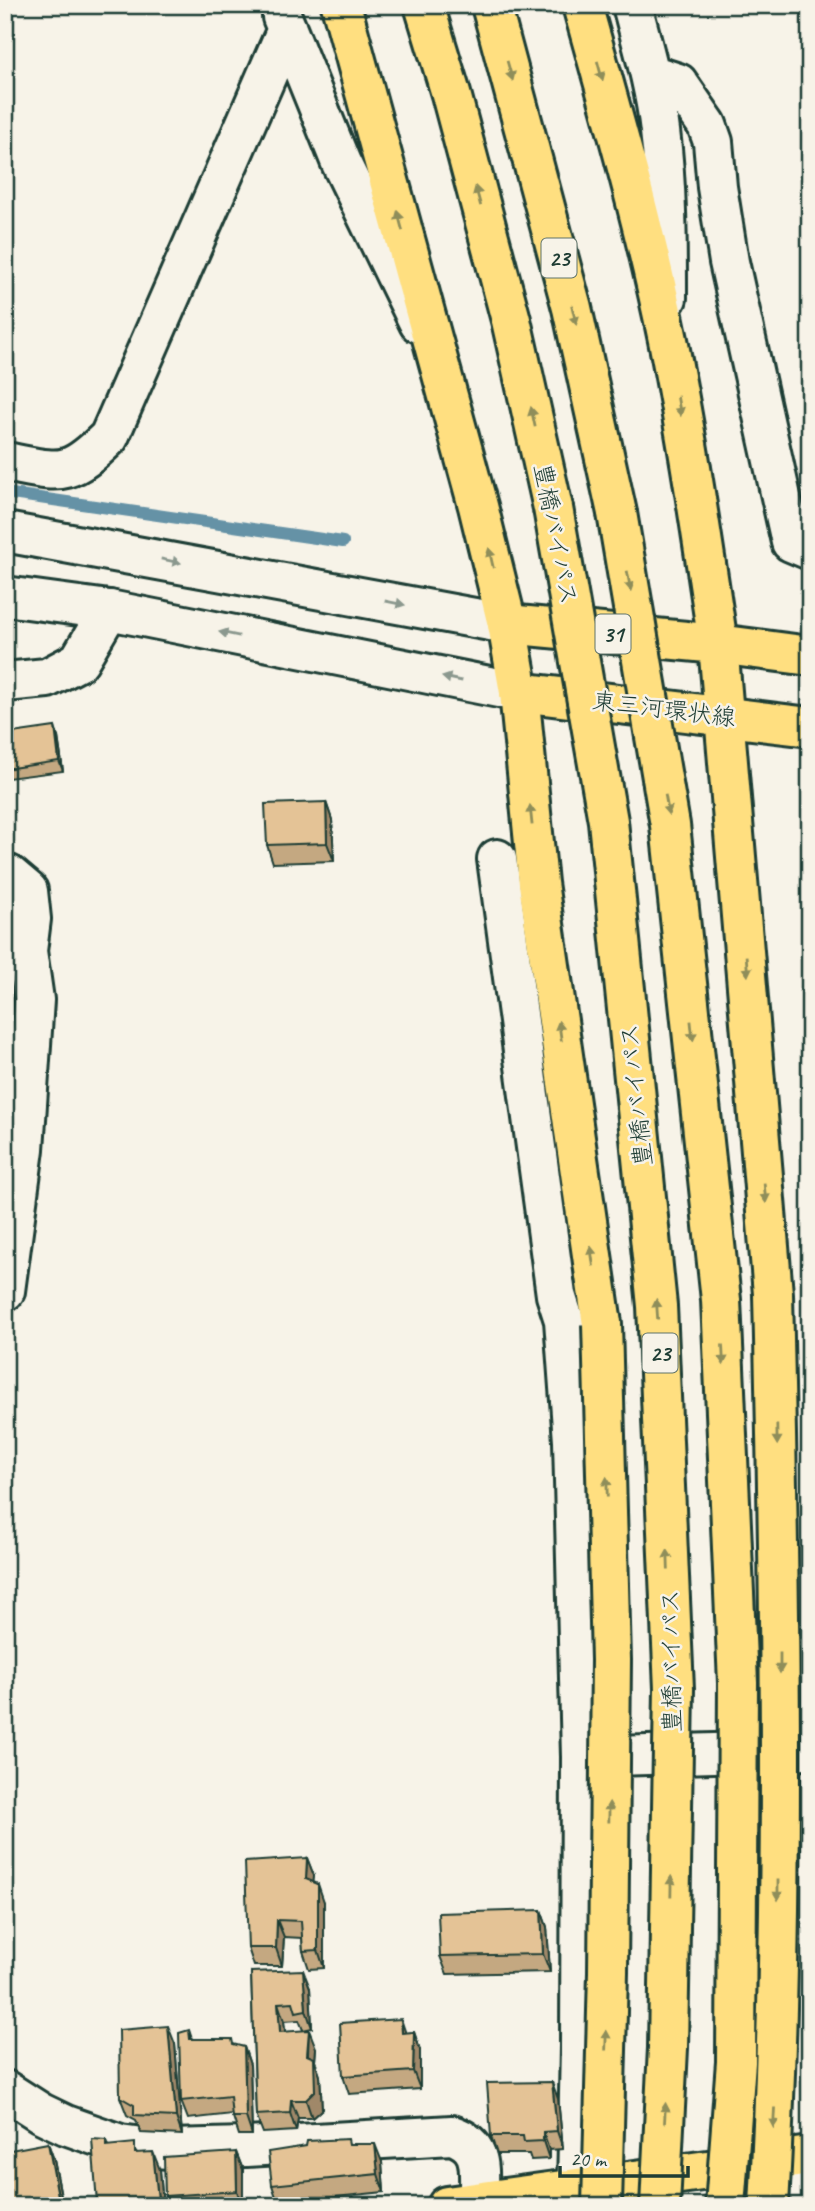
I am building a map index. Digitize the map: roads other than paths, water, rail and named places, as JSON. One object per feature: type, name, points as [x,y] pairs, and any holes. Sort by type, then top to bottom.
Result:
[{"type":"main road","points":[[341,5],[478,506],[507,624],[519,692],[538,883],[602,1324],[611,1660],[608,1972],[585,2200]]},
{"type":"main road","name":"豊橋バイパス","points":[[424,5],[511,320],[553,508],[608,821],[657,1306],[674,1689],[668,2048],[660,2206]]},
{"type":"main road","name":"23","points":[[491,5],[572,308],[617,513],[670,825],[721,1300],[738,1683],[736,2062],[725,2206]]},
{"type":"main road","points":[[582,5],[620,142],[667,339],[719,645],[726,716],[774,1294],[781,1617],[777,2076],[769,2206]]},
{"type":"main road","name":"31","points":[[507,624],[810,656]]},
{"type":"main road","name":"東三河環状線","points":[[519,692],[810,727]]},
{"type":"main road","points":[[463,2203],[585,2200],[809,2156]]},
{"type":"street","points":[[632,5],[650,74],[660,131],[666,213],[667,339]]},
{"type":"street","points":[[282,17],[341,163],[408,304],[437,357]]},
{"type":"street","points":[[5,462],[57,471],[76,466],[108,437],[282,17]]},
{"type":"street","points":[[650,74],[678,83],[707,125],[713,142],[729,262],[791,542],[810,550]]},
{"type":"street","points":[[5,532],[507,624]]},
{"type":"street","points":[[5,596],[109,610],[519,692]]},
{"type":"street","points":[[5,682],[47,678],[79,661],[109,610]]},
{"type":"street","points":[[497,859],[556,1295],[565,1320],[573,1441],[582,1757],[580,2046],[585,2200]]},
{"type":"street","points":[[5,875],[9,875],[28,891],[31,919],[27,951],[34,1000],[24,1149],[5,1291]]},
{"type":"street","points":[[582,1757],[810,1750]]},
{"type":"street","points":[[5,2090],[66,2125],[120,2144],[142,2147],[246,2147],[452,2135],[470,2142],[478,2157],[463,2203]]},
{"type":"street","points":[[808,2206],[809,2156]]},
{"type":"waterway","points":[[5,493],[343,542]]}]
